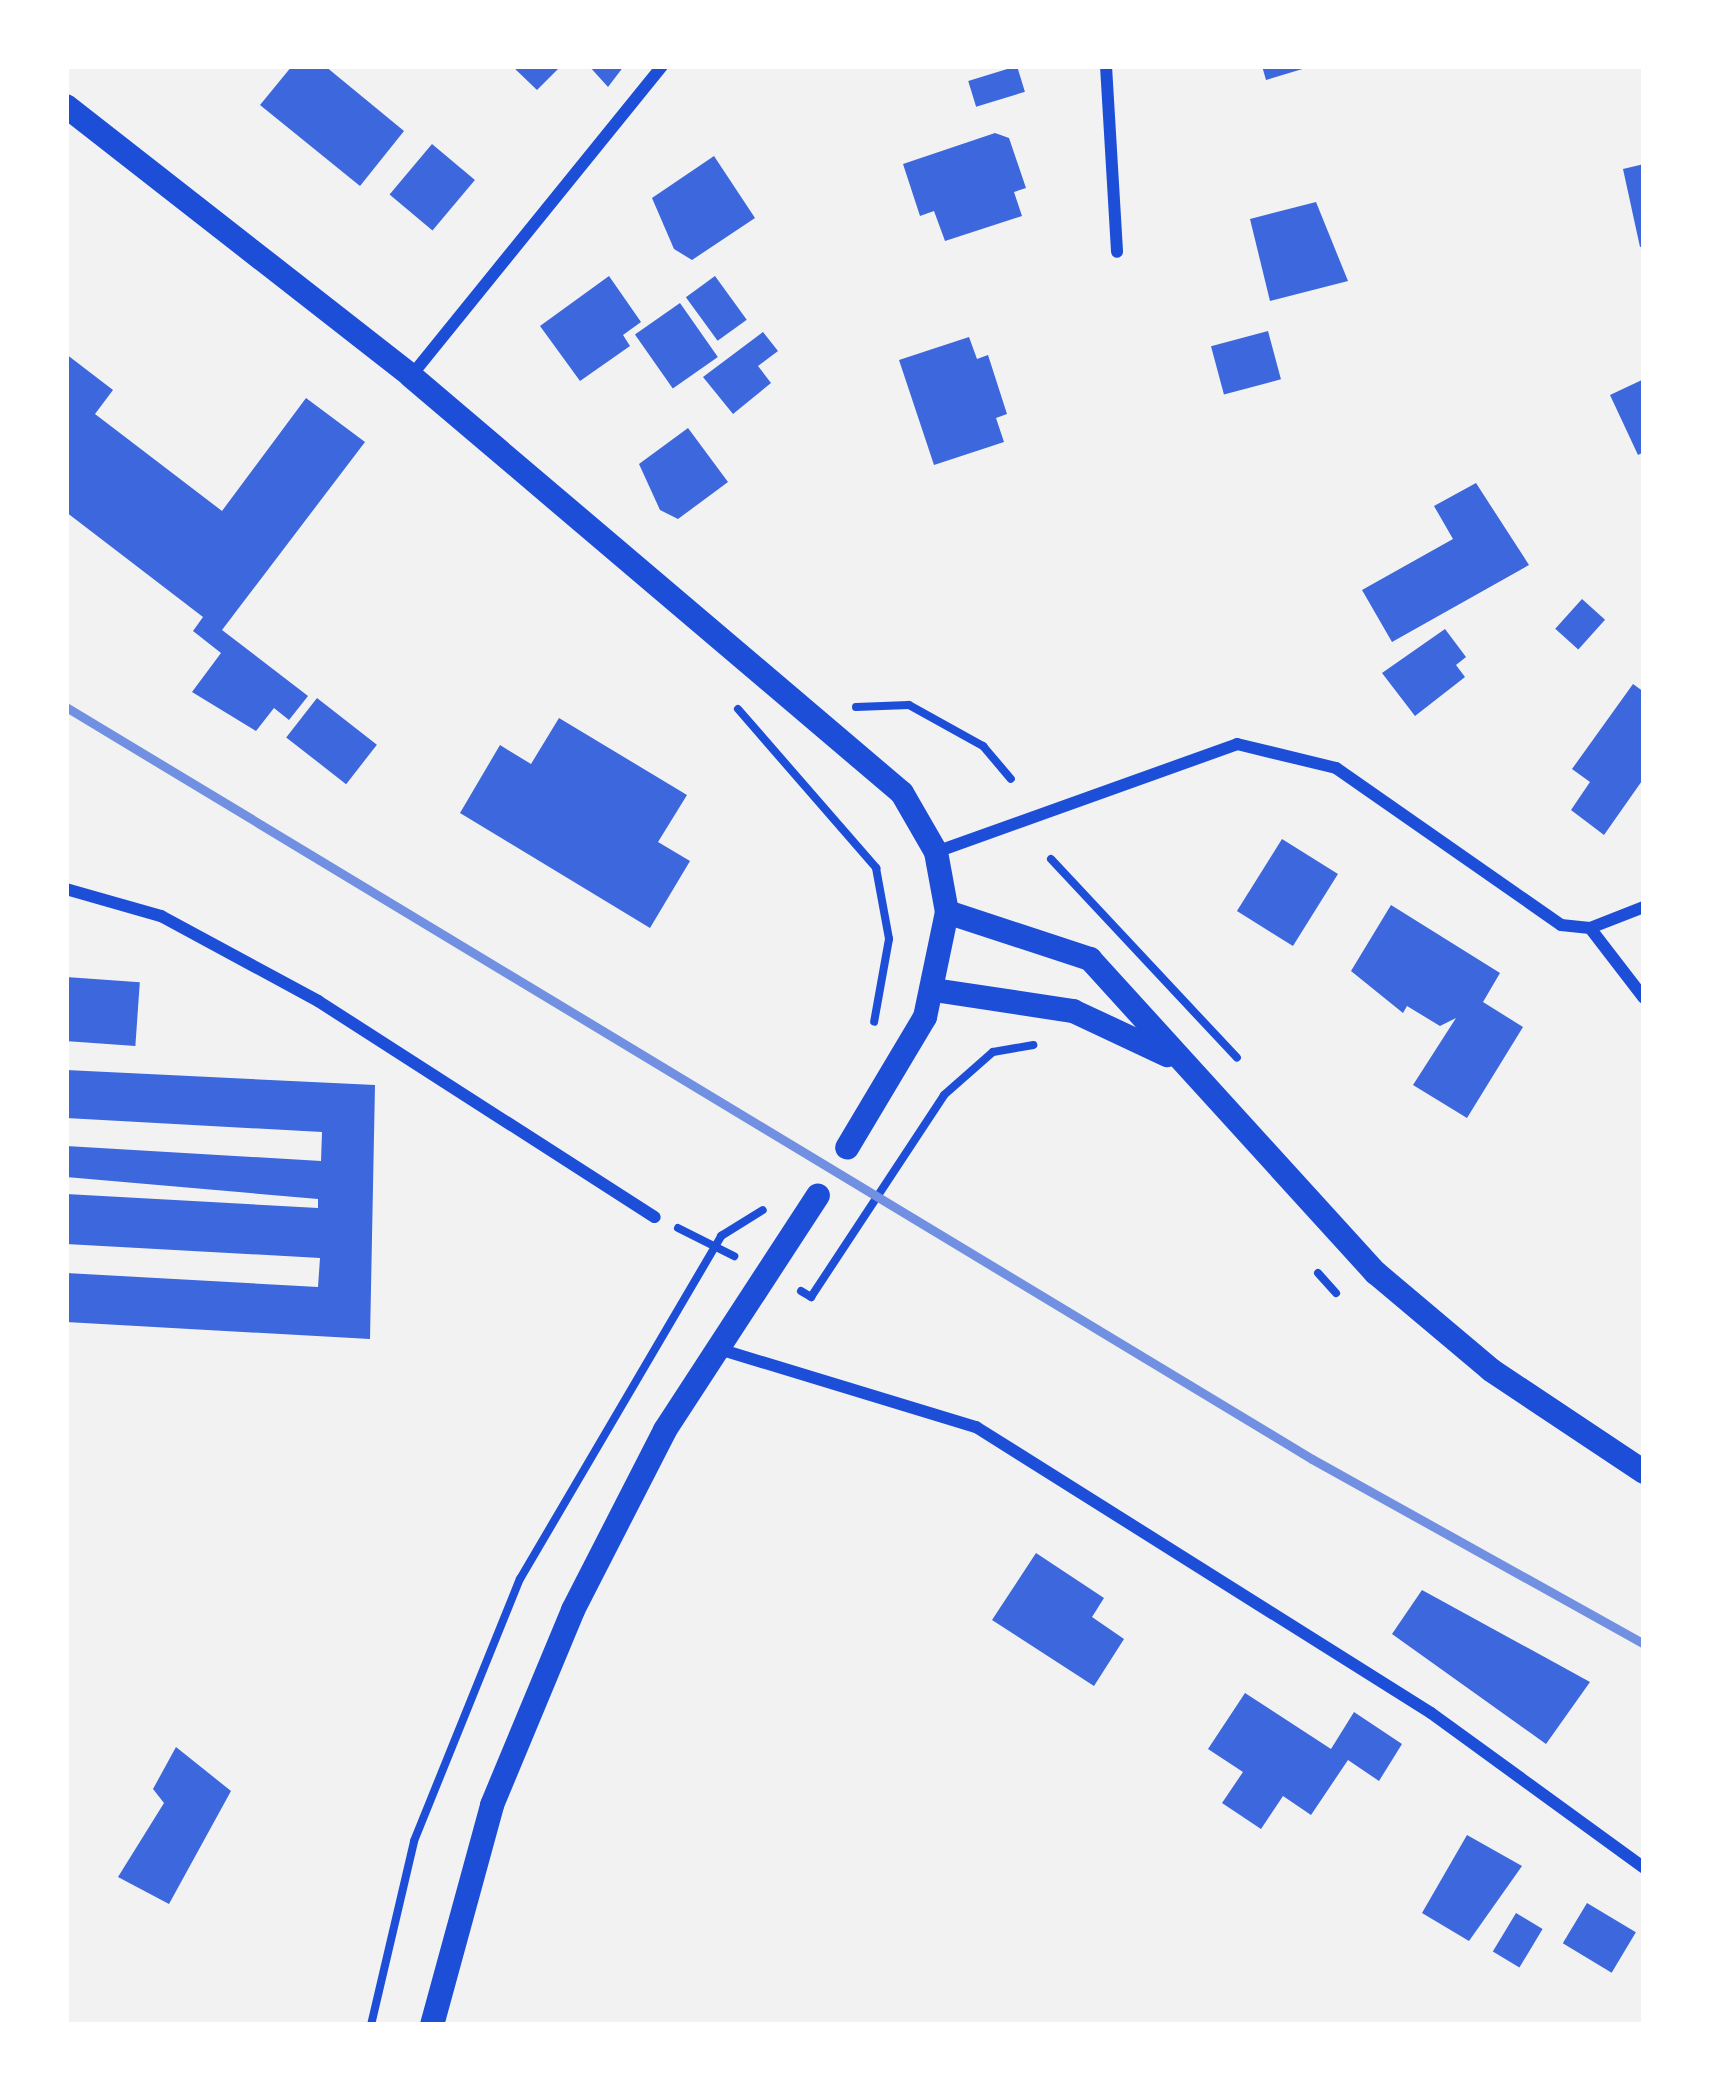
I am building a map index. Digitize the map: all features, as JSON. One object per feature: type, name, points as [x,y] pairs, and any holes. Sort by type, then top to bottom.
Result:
[{"type":"main road","points":[[66,106],[411,376],[859,747],[936,852],[947,912],[934,990],[848,1148]]},
{"type":"main road","points":[[947,912],[1090,958],[1175,1058],[1376,1273],[1491,1370],[1644,1472]]},
{"type":"main road","points":[[934,990],[1073,1011],[1175,1058]]},
{"type":"main road","points":[[432,2025],[492,1805],[573,1610],[759,1269],[818,1195]]},
{"type":"street","points":[[411,376],[662,66]]},
{"type":"street","points":[[1106,66],[1118,253]]},
{"type":"street","points":[[936,852],[1153,767],[1237,744],[1286,748],[1336,768],[1516,904],[1589,928],[1644,998]]},
{"type":"street","points":[[66,890],[161,916],[318,1000],[655,1217]]},
{"type":"street","points":[[1589,928],[1644,907]]},
{"type":"street","points":[[719,1349],[976,1426],[1431,1713],[1644,1868]]},
{"type":"path","points":[[856,707],[909,705],[983,746],[1011,779]]},
{"type":"path","points":[[800,771],[856,833],[885,902],[887,976],[863,1046]]},
{"type":"path","points":[[801,1291],[811,1297],[944,1095],[993,1052],[1047,1042]]},
{"type":"path","points":[[371,2025],[415,1841],[468,1693],[572,1482],[716,1246],[773,1201]]},
{"type":"path","points":[[655,1217],[759,1269]]},
{"type":"path","points":[[1308,1260],[1336,1293]]},
{"type":"building","points":[[292,66],[325,66],[404,131],[360,186],[260,105]]},
{"type":"building","points":[[512,66],[561,66],[537,90]]},
{"type":"building","points":[[589,66],[624,66],[608,87]]},
{"type":"building","points":[[1017,66],[1025,92],[976,107],[968,81]]},
{"type":"building","points":[[1262,66],[1309,66],[1309,67],[1266,80]]},
{"type":"building","points":[[995,133],[1009,138],[1026,188],[1014,192],[1022,216],[945,241],[934,211],[920,216],[903,164]]},
{"type":"building","points":[[432,144],[475,180],[432,231],[390,195]]},
{"type":"building","points":[[714,156],[755,218],[692,260],[674,249],[652,198]]},
{"type":"building","points":[[1644,164],[1644,246],[1640,247],[1623,169]]},
{"type":"building","points":[[1316,202],[1348,281],[1270,301],[1250,219]]},
{"type":"building","points":[[609,276],[641,322],[623,335],[630,346],[580,381],[540,326]]},
{"type":"building","points":[[715,276],[747,320],[718,341],[686,297]]},
{"type":"building","points":[[680,303],[718,357],[673,389],[635,335]]},
{"type":"building","points":[[1268,331],[1281,379],[1224,395],[1211,346]]},
{"type":"building","points":[[763,332],[778,351],[758,366],[771,383],[733,414],[703,377]]},
{"type":"building","points":[[969,337],[977,359],[988,355],[1007,414],[996,418],[1004,442],[934,465],[899,360]]},
{"type":"building","points":[[66,354],[113,390],[95,414],[222,511],[306,398],[365,442],[222,630],[308,696],[289,720],[274,708],[256,731],[192,692],[221,653],[193,631],[203,617],[66,512]]},
{"type":"building","points":[[1644,379],[1644,452],[1638,455],[1610,395]]},
{"type":"building","points":[[688,428],[728,482],[678,519],[660,510],[639,464]]},
{"type":"building","points":[[1476,483],[1529,565],[1392,642],[1362,590],[1453,539],[1434,506]]},
{"type":"building","points":[[1582,599],[1605,620],[1578,649],[1555,629]]},
{"type":"building","points":[[1445,629],[1466,657],[1456,665],[1465,677],[1415,716],[1382,673]]},
{"type":"building","points":[[1633,684],[1644,692],[1644,778],[1604,835],[1571,810],[1590,782],[1572,769]]},
{"type":"building","points":[[317,698],[377,745],[346,784],[286,737]]},
{"type":"building","points":[[559,718],[687,795],[658,842],[690,861],[650,928],[460,813],[500,745],[531,764]]},
{"type":"building","points":[[1282,839],[1338,874],[1293,946],[1237,911]]},
{"type":"building","points":[[1391,905],[1500,973],[1483,1002],[1523,1027],[1467,1118],[1413,1085],[1456,1018],[1440,1026],[1407,1006],[1403,1013],[1351,971]]},
{"type":"building","points":[[66,977],[140,982],[135,1046],[66,1041]]},
{"type":"building","points":[[66,1070],[375,1085],[370,1339],[66,1322],[66,1273],[318,1287],[320,1258],[66,1244],[66,1194],[318,1208],[318,1199],[66,1177],[66,1146],[321,1161],[322,1132],[66,1118]]},
{"type":"building","points":[[1036,1553],[1104,1598],[1092,1617],[1124,1639],[1094,1686],[992,1620]]},
{"type":"building","points":[[1422,1590],[1590,1682],[1546,1744],[1392,1634]]},
{"type":"building","points":[[1245,1693],[1331,1749],[1354,1712],[1402,1744],[1379,1781],[1348,1760],[1311,1815],[1283,1796],[1261,1829],[1222,1803],[1243,1772],[1208,1749]]},
{"type":"building","points":[[176,1747],[231,1791],[169,1904],[118,1877],[164,1803],[153,1789]]},
{"type":"building","points":[[1467,1835],[1522,1866],[1469,1941],[1422,1913]]},
{"type":"building","points":[[1587,1903],[1636,1932],[1612,1973],[1563,1943]]},
{"type":"building","points":[[1516,1913],[1543,1929],[1519,1968],[1493,1952]]},
{"type":"railway","points":[[66,707],[1312,1459],[1644,1644]]}]
